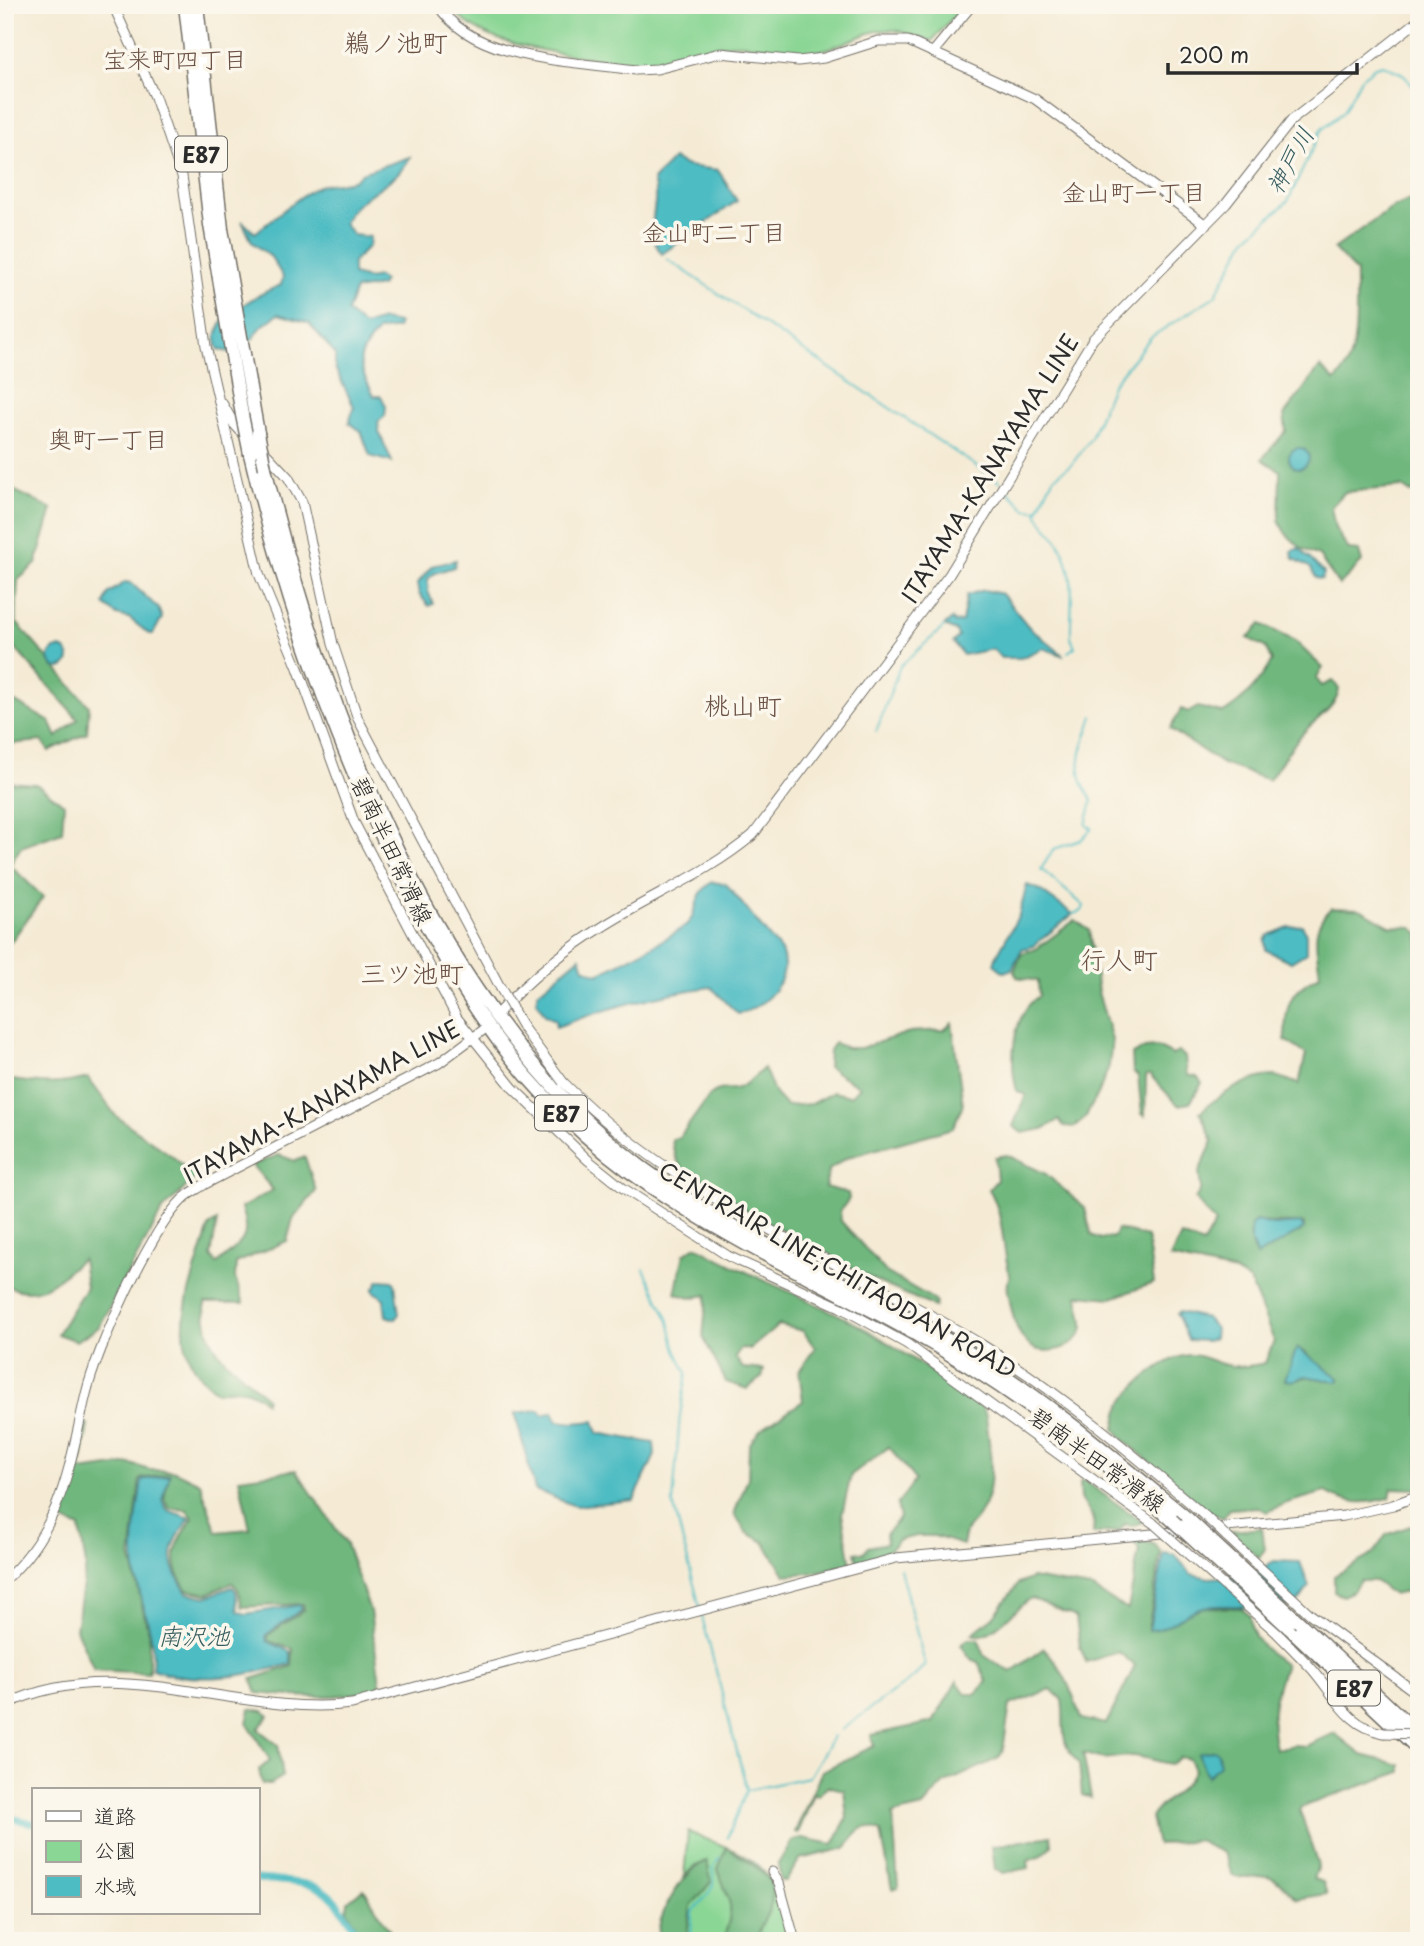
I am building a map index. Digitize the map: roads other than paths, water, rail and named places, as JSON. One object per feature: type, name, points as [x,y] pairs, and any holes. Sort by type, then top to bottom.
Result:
[{"type":"highway","name":"CENTRAIR LINE;CHITAODAN ROAD","points":[[186,5],[222,301],[300,630],[336,730],[373,819],[447,963],[489,1029],[528,1079],[589,1138],[654,1189],[727,1234],[910,1331],[976,1370],[1068,1434],[1172,1520],[1419,1750]]},
{"type":"highway","name":"CENTRAIR LINE;CHITAODAN ROAD","points":[[197,5],[232,291],[242,415],[265,468],[293,572],[325,670],[385,817],[430,910],[473,985],[538,1073],[597,1131],[660,1180],[774,1247],[906,1316],[999,1371],[1106,1450],[1188,1519],[1289,1628],[1419,1734]]},
{"type":"main road","name":"碧南半田常滑線","points":[[113,5],[155,97],[177,155],[190,223],[201,314],[212,375],[259,573],[298,668],[354,822],[443,994],[473,1041],[513,1088],[556,1130],[632,1194],[728,1256],[840,1307],[907,1344],[1153,1523],[1289,1628],[1314,1671],[1350,1717],[1364,1728],[1384,1733],[1419,1734]]},
{"type":"main road","points":[[438,5],[454,25],[486,45],[636,70],[657,69],[720,53],[814,60],[877,41],[908,41],[1035,99],[1206,225]]},
{"type":"main road","points":[[934,51],[972,5]]},
{"type":"main road","name":"ITAYAMA-KANAYAMA LINE","points":[[499,1012],[564,954],[608,923],[730,855],[753,835],[949,575],[1093,339],[1206,225],[1292,120],[1419,20]]},
{"type":"main road","name":"碧南半田常滑線","points":[[212,375],[228,415],[240,433],[288,477],[302,502],[339,665],[368,740],[512,1008],[563,1082],[635,1147],[701,1192],[983,1345],[1036,1380],[1117,1442],[1206,1517],[1310,1614],[1419,1695]]},
{"type":"main road","points":[[231,452],[233,445],[241,439],[254,443]]},
{"type":"main road","name":"ITAYAMA-KANAYAMA LINE","points":[[5,1580],[20,1567],[59,1507],[97,1355],[140,1267],[167,1219],[183,1199],[205,1184],[439,1063],[473,1041],[482,1031]]},
{"type":"main road","points":[[5,1705],[46,1690],[100,1683],[128,1684],[306,1707],[352,1704],[896,1558],[1344,1516],[1393,1505],[1419,1495]]},
{"type":"main road","points":[[772,1872],[779,1883],[795,1941]]},
{"type":"water","points":[[410,157],[396,175],[358,204],[344,223],[353,235],[370,237],[369,246],[353,262],[353,275],[368,279],[378,277],[384,281],[381,286],[355,290],[347,312],[364,326],[382,320],[399,323],[397,328],[378,331],[365,349],[361,362],[364,376],[374,396],[381,396],[386,406],[385,416],[378,422],[379,432],[392,462],[370,456],[361,431],[349,423],[354,407],[335,368],[335,354],[309,323],[278,314],[260,328],[251,341],[230,352],[219,350],[216,340],[218,329],[235,310],[281,285],[283,277],[271,257],[252,242],[242,221],[255,233],[312,189],[325,184],[352,181],[361,173]]},
{"type":"water","points":[[673,159],[687,166],[718,170],[737,201],[662,254],[653,235],[653,180]]},
{"type":"water","points":[[1295,448],[1303,448],[1309,458],[1303,468],[1295,468],[1289,462],[1289,454]]},
{"type":"water","points":[[1299,548],[1324,573],[1322,579],[1316,578],[1311,568],[1293,558],[1292,551]]},
{"type":"water","points":[[456,560],[454,567],[435,573],[428,579],[428,591],[433,604],[429,606],[419,594],[417,584],[432,566]]},
{"type":"water","points":[[125,582],[131,583],[158,608],[162,618],[153,634],[104,605],[108,594]]},
{"type":"water","points":[[984,590],[1002,594],[1028,626],[1064,656],[1043,648],[1021,658],[1001,658],[993,649],[963,655],[953,642],[958,637],[956,631],[944,626],[952,619],[955,623],[962,622],[967,595]]},
{"type":"water","points":[[59,648],[66,651],[69,658],[66,665],[59,668],[52,665],[49,658],[52,651]]},
{"type":"water","points":[[712,882],[726,884],[781,951],[783,972],[780,982],[767,999],[738,1014],[711,987],[632,1002],[556,1027],[555,1020],[545,1015],[536,1000],[538,992],[580,957],[584,968],[598,974],[659,943],[688,923],[699,897]]},
{"type":"water","points":[[1027,885],[1038,889],[1073,914],[1033,946],[1022,949],[1012,969],[1004,972],[994,964],[1019,915]]},
{"type":"water","points":[[1302,925],[1306,934],[1306,953],[1291,962],[1266,950],[1265,940],[1269,935],[1288,927]]},
{"type":"water","points":[[1256,1221],[1273,1225],[1301,1223],[1304,1229],[1257,1256],[1251,1243],[1251,1225]]},
{"type":"water","points":[[379,1280],[393,1281],[395,1284],[399,1314],[395,1319],[386,1316],[384,1299],[373,1290]]},
{"type":"water","points":[[1179,1312],[1206,1318],[1215,1328],[1214,1338],[1207,1341],[1188,1340],[1177,1314]]},
{"type":"water","points":[[1297,1348],[1339,1378],[1338,1382],[1305,1376],[1292,1381],[1285,1379]]},
{"type":"water","points":[[539,1410],[543,1415],[553,1412],[557,1421],[594,1421],[598,1433],[654,1443],[655,1455],[634,1500],[575,1506],[535,1490],[515,1413]]},
{"type":"water","name":"南沢池","points":[[170,1475],[162,1500],[167,1510],[190,1518],[177,1538],[172,1555],[175,1572],[187,1593],[206,1597],[232,1587],[236,1591],[238,1611],[245,1614],[300,1605],[302,1609],[266,1635],[267,1641],[291,1652],[291,1664],[239,1675],[204,1678],[152,1669],[152,1641],[134,1562],[135,1531],[142,1480]]},
{"type":"water","points":[[1164,1553],[1175,1555],[1191,1574],[1209,1578],[1251,1575],[1274,1561],[1300,1562],[1309,1586],[1296,1603],[1289,1606],[1203,1607],[1163,1628],[1149,1630]]},
{"type":"water","points":[[1214,1750],[1218,1753],[1220,1765],[1207,1776],[1198,1754]]},
{"type":"waterway","name":"神戸川","points":[[1068,652],[1075,647],[1071,638],[1072,590],[1069,568],[1059,543],[1037,512],[1053,478],[1072,464],[1091,438],[1112,385],[1151,337],[1215,296],[1246,239],[1288,201],[1321,130],[1343,112],[1361,78],[1375,67],[1383,65],[1403,74],[1419,93]]},
{"type":"waterway","points":[[667,259],[1000,482]]},
{"type":"waterway","points":[[1006,489],[1025,509],[1037,510]]},
{"type":"waterway","points":[[876,732],[900,666],[944,627]]},
{"type":"waterway","points":[[1073,914],[1082,911],[1084,906],[1041,869],[1054,849],[1081,840],[1092,828],[1086,825],[1092,801],[1082,782],[1079,765],[1093,716]]},
{"type":"waterway","points":[[644,1269],[669,1321],[676,1350],[687,1373],[680,1415],[673,1503],[700,1608]]},
{"type":"waterway","points":[[841,1730],[914,1677],[925,1664],[900,1569]]},
{"type":"waterway","points":[[701,1613],[747,1790],[727,1838]]},
{"type":"waterway","points":[[748,1790],[809,1777],[833,1737]]},
{"type":"waterway","points":[[5,1817],[32,1823]]},
{"type":"waterway","points":[[691,1941],[692,1913],[712,1887],[713,1868],[719,1858]]},
{"type":"waterway","points":[[259,1879],[311,1885],[322,1890],[340,1907],[362,1941]]},
{"type":"district","name":"鵜ノ池町","points":[[396,41]]},
{"type":"district","name":"宝来町四丁目","points":[[175,58]]},
{"type":"district","name":"金山町一丁目","points":[[1134,191]]},
{"type":"district","name":"金山町二丁目","points":[[714,231]]},
{"type":"district","name":"奥町一丁目","points":[[108,438]]},
{"type":"district","name":"桃山町","points":[[743,704]]},
{"type":"district","name":"行人町","points":[[1119,958]]},
{"type":"district","name":"三ツ池町","points":[[412,972]]}]
